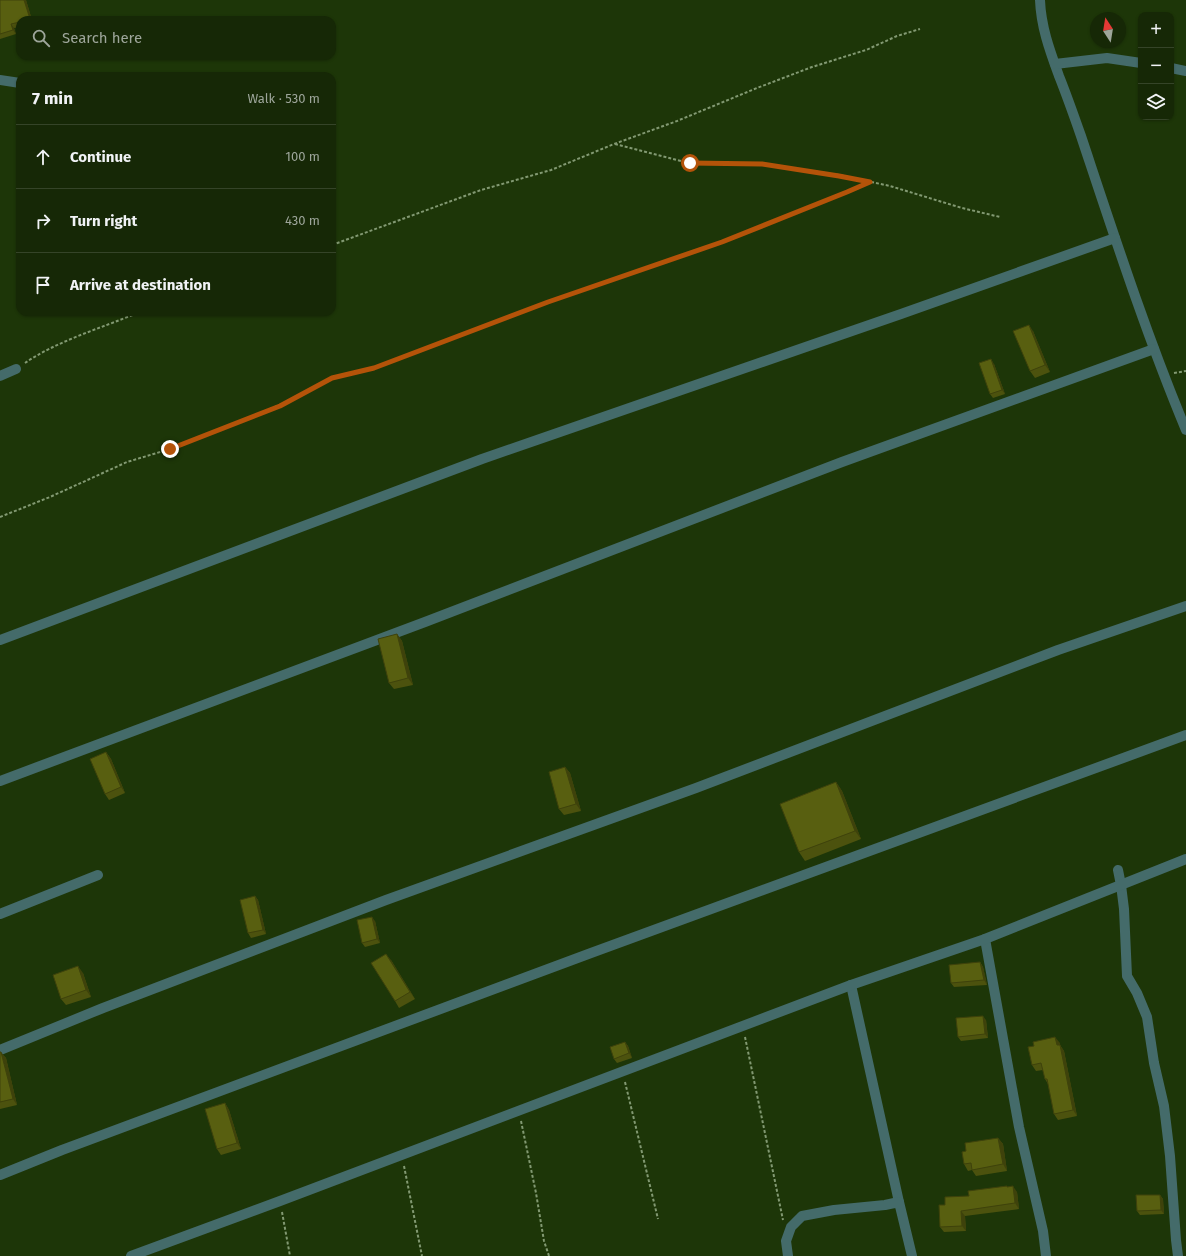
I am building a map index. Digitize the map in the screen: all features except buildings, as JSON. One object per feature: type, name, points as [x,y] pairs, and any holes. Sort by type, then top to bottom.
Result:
[{"type":"street","points":[[1040,0],[1044,33],[1114,238],[1163,374],[1186,430]]},
{"type":"street","points":[[1055,64],[1106,58],[1138,63]]},
{"type":"street","points":[[1174,69],[1186,71]]},
{"type":"street","points":[[0,80],[16,82]]},
{"type":"street","points":[[0,640],[482,459],[1114,238]]},
{"type":"street","points":[[0,781],[425,622],[834,465],[1154,348]]},
{"type":"street","points":[[0,376],[16,369]]},
{"type":"street","points":[[0,1050],[103,1008],[379,902],[696,788],[1058,650],[1186,606]]},
{"type":"street","points":[[0,1175],[584,956],[1186,735]]},
{"type":"street","points":[[131,1256],[850,985],[985,940],[1186,859]]},
{"type":"street","points":[[1118,870],[1121,885],[1127,976],[1137,993],[1147,1018],[1154,1063],[1164,1106],[1170,1156],[1178,1256]]},
{"type":"street","points":[[0,914],[98,875]]},
{"type":"street","points":[[985,940],[1019,1127],[1043,1231],[1046,1256]]},
{"type":"street","points":[[850,985],[912,1256]]},
{"type":"street","points":[[788,1256],[786,1241],[791,1227],[802,1216],[834,1210],[885,1205],[899,1202]]},
{"type":"path","points":[[336,244],[481,190],[552,170],[614,144],[805,70],[866,50],[897,36],[920,29]]},
{"type":"path","points":[[614,144],[690,163],[762,164],[839,176],[890,186],[962,208],[1000,217]]},
{"type":"path","points":[[0,517],[50,497],[127,462],[170,449],[280,406],[332,378],[374,368],[555,300],[722,242],[870,182]]},
{"type":"path","points":[[16,369],[34,357],[67,341],[130,316]]},
{"type":"path","points":[[742,1026],[783,1219],[786,1241]]},
{"type":"path","points":[[622,1071],[658,1219]]},
{"type":"path","points":[[518,1110],[536,1193],[544,1241],[549,1256]]},
{"type":"path","points":[[402,1155],[422,1256]]},
{"type":"path","points":[[280,1201],[290,1256]]},
{"type":"route","points":[[170,449],[280,406],[332,378],[374,368],[548,302],[722,242],[870,182],[762,164],[690,163]]}]
